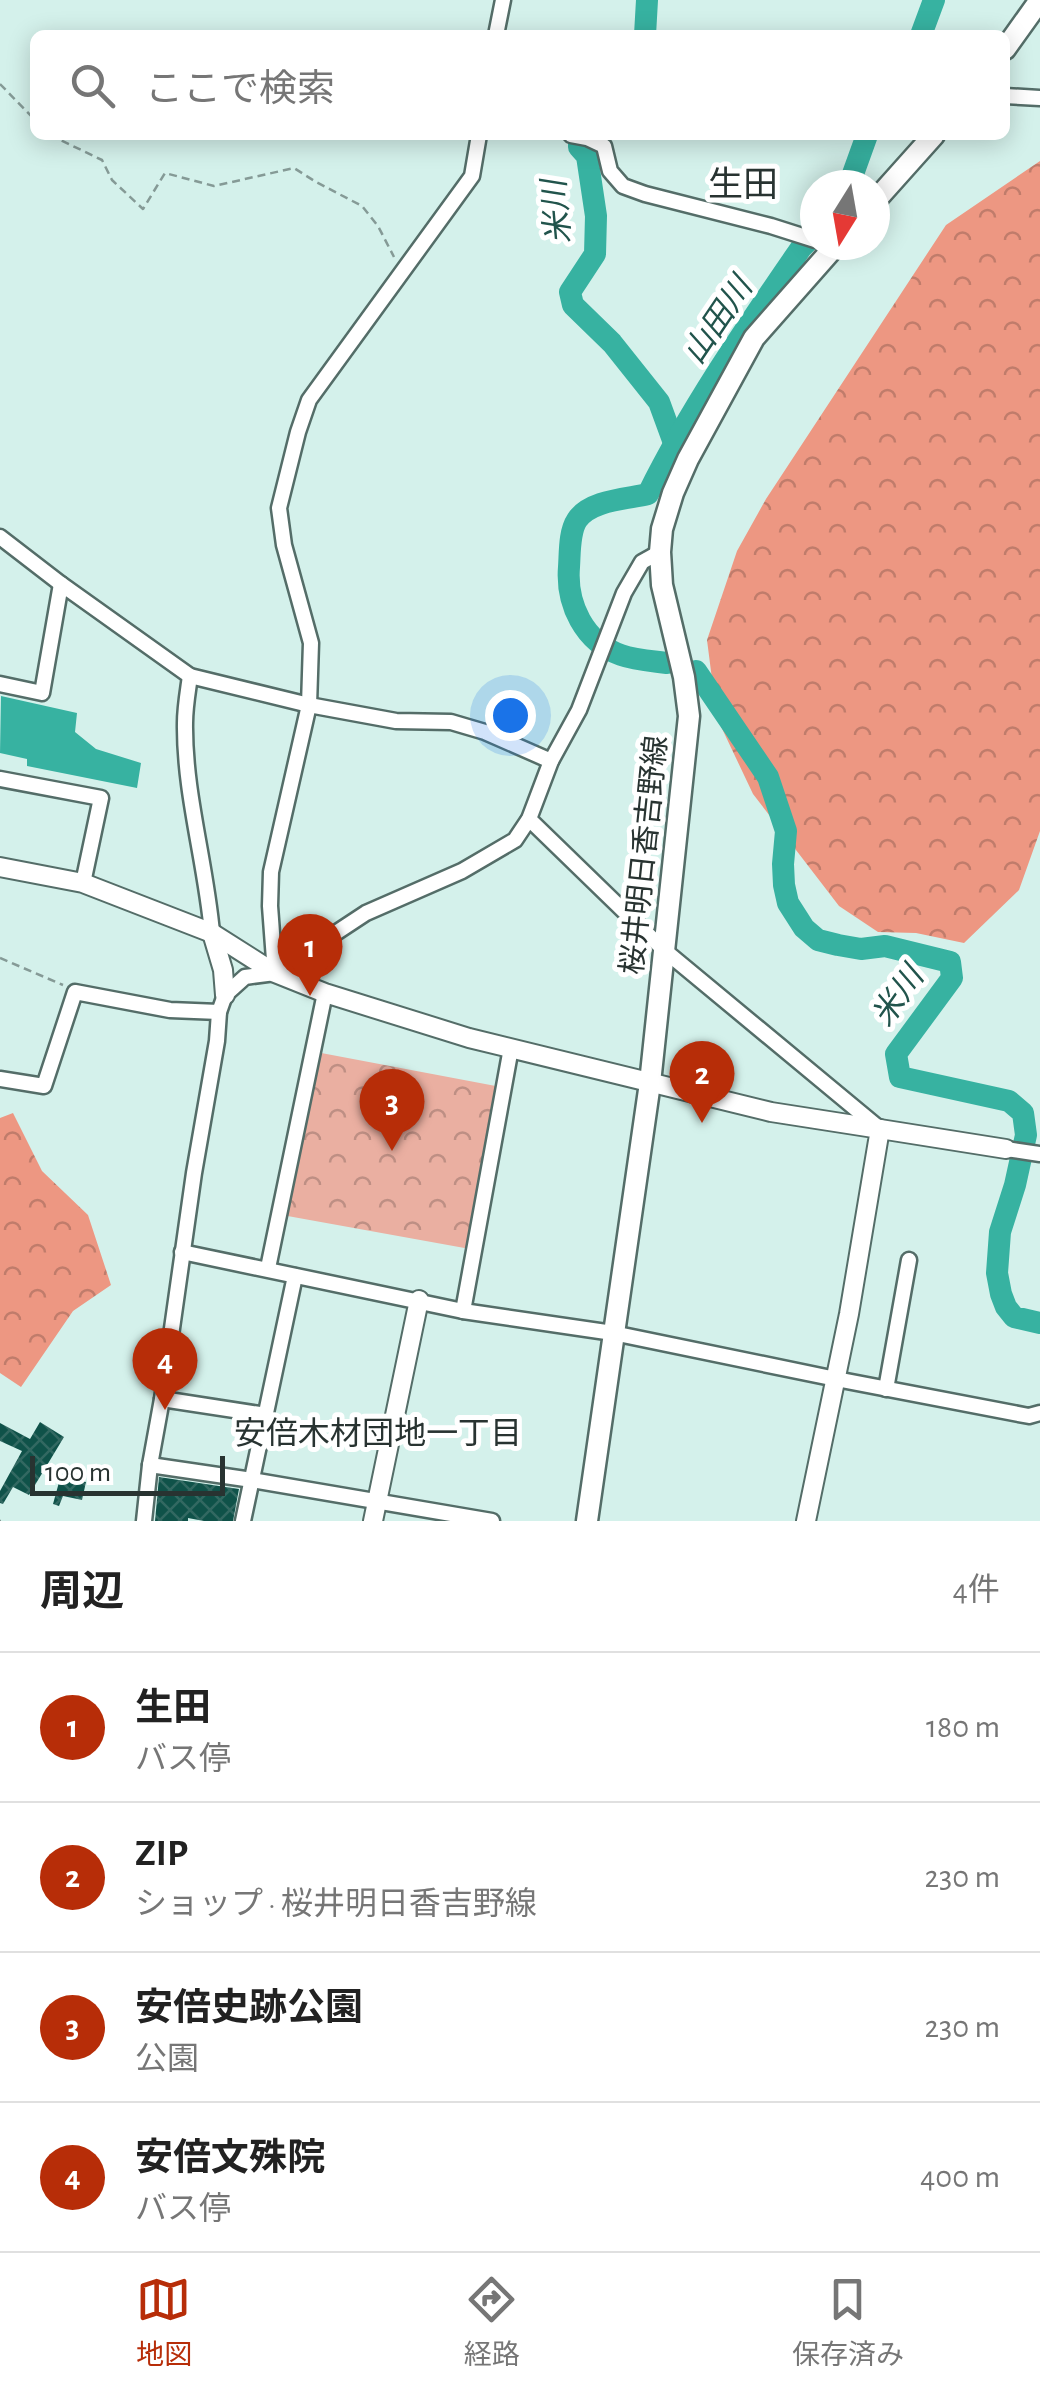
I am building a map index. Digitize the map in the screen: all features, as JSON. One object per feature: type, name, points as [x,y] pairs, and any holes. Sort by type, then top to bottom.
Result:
[{"type":"main road","points":[[1010,42],[1040,0]]},
{"type":"main road","points":[[890,184],[930,140]]},
{"type":"main road","name":"桜井明日香吉野線","points":[[586,1521],[650,1083],[688,716],[684,677],[662,586],[662,529],[688,459],[754,338],[816,260]]},
{"type":"street","points":[[497,30],[503,0]]},
{"type":"street","points":[[1010,96],[1040,98]]},
{"type":"street","points":[[275,973],[271,872],[308,705],[310,643],[284,546],[279,508],[309,400],[472,176],[478,140]]},
{"type":"street","points":[[589,140],[604,146],[610,171],[622,186],[800,235]]},
{"type":"street","points":[[0,537],[190,676],[308,705],[396,721],[451,722],[485,732],[550,761]]},
{"type":"street","points":[[0,1079],[44,1086],[75,992],[170,1010],[222,1003],[245,977],[275,973],[366,913],[462,871],[515,840],[529,819],[550,761],[579,710],[624,593],[642,562],[660,552]]},
{"type":"street","points":[[0,684],[42,693],[61,584]]},
{"type":"street","points":[[144,1521],[222,1003],[222,970],[212,933],[187,764],[185,720],[190,676]]},
{"type":"street","points":[[0,779],[101,798],[83,883]]},
{"type":"street","points":[[529,819],[664,950],[880,1129]]},
{"type":"street","points":[[0,868],[83,883],[212,933],[275,973],[324,993],[469,1038],[771,1112],[1040,1154]]},
{"type":"street","points":[[268,1268],[324,993]]},
{"type":"street","points":[[463,1311],[511,1048]]},
{"type":"street","points":[[806,1521],[836,1380],[880,1129]]},
{"type":"street","points":[[182,1252],[463,1311],[613,1333],[1029,1416],[1040,1413]]},
{"type":"street","points":[[886,1388],[909,1260]]},
{"type":"street","points":[[243,1521],[295,1276]]},
{"type":"street","points":[[375,1512],[419,1300]]},
{"type":"street","points":[[162,1399],[266,1415]]},
{"type":"street","points":[[150,1465],[252,1480],[375,1512],[492,1521]]},
{"type":"path","points":[[0,84],[30,115]]},
{"type":"path","points":[[60,140],[102,160],[112,180],[143,209],[165,173],[214,186],[294,168],[362,206],[378,226],[401,272]]},
{"type":"path","points":[[0,958],[75,992]]},
{"type":"green space","points":[[1040,161],[1040,831],[1019,890],[964,943],[916,933],[878,932],[839,906],[753,794],[717,718],[707,640],[737,551],[766,499],[946,225]]},
{"type":"green space","points":[[316,1052],[501,1087],[470,1249],[282,1215]]},
{"type":"green space","points":[[13,1113],[42,1171],[88,1215],[111,1285],[73,1311],[21,1387],[0,1373],[0,1118]]},
{"type":"shaded area","points":[[1,696],[77,713],[75,732],[96,749],[141,763],[137,788],[27,766],[27,759],[0,753]]},
{"type":"building","points":[[40,1422],[64,1437],[29,1495],[13,1487],[0,1503],[0,1491],[22,1451],[0,1441],[0,1423],[30,1439]]},
{"type":"building","points":[[61,1475],[86,1482],[82,1500],[63,1496],[59,1506],[53,1504]]},
{"type":"building","points":[[159,1477],[239,1489],[233,1521],[155,1521]]},
{"type":"waterway","name":"米川","points":[[645,30],[647,0]]},
{"type":"waterway","name":"山田川","points":[[923,30],[934,0]]},
{"type":"waterway","name":"米川","points":[[579,140],[579,147],[587,156],[596,216],[595,254],[570,292],[573,305],[612,343],[659,402],[674,443]]},
{"type":"waterway","name":"山田川","points":[[854,170],[865,140]]},
{"type":"waterway","name":"米川","points":[[667,663],[621,655],[587,631],[574,608],[569,581],[574,525],[583,513],[600,504],[648,494],[720,368],[800,249]]},
{"type":"waterway","name":"米川","points":[[696,671],[768,777],[786,831],[783,864],[788,903],[804,928],[818,940],[838,945],[861,949],[885,946],[950,962],[952,978],[896,1054],[900,1077],[1009,1101],[1023,1113],[1026,1135],[1000,1232],[997,1273],[1006,1307],[1014,1317],[1040,1323]]},
{"type":"place","name":"生田","points":[[310,996]]},
{"type":"place","name":"ZIP","points":[[702,1123]]},
{"type":"place","name":"安倍史跡公園","points":[[392,1151]]},
{"type":"place","name":"安倍文殊院","points":[[165,1410]]},
{"type":"district","name":"生田","points":[[743,184]]},
{"type":"district","name":"安倍木材団地一丁目","points":[[378,1433]]}]
